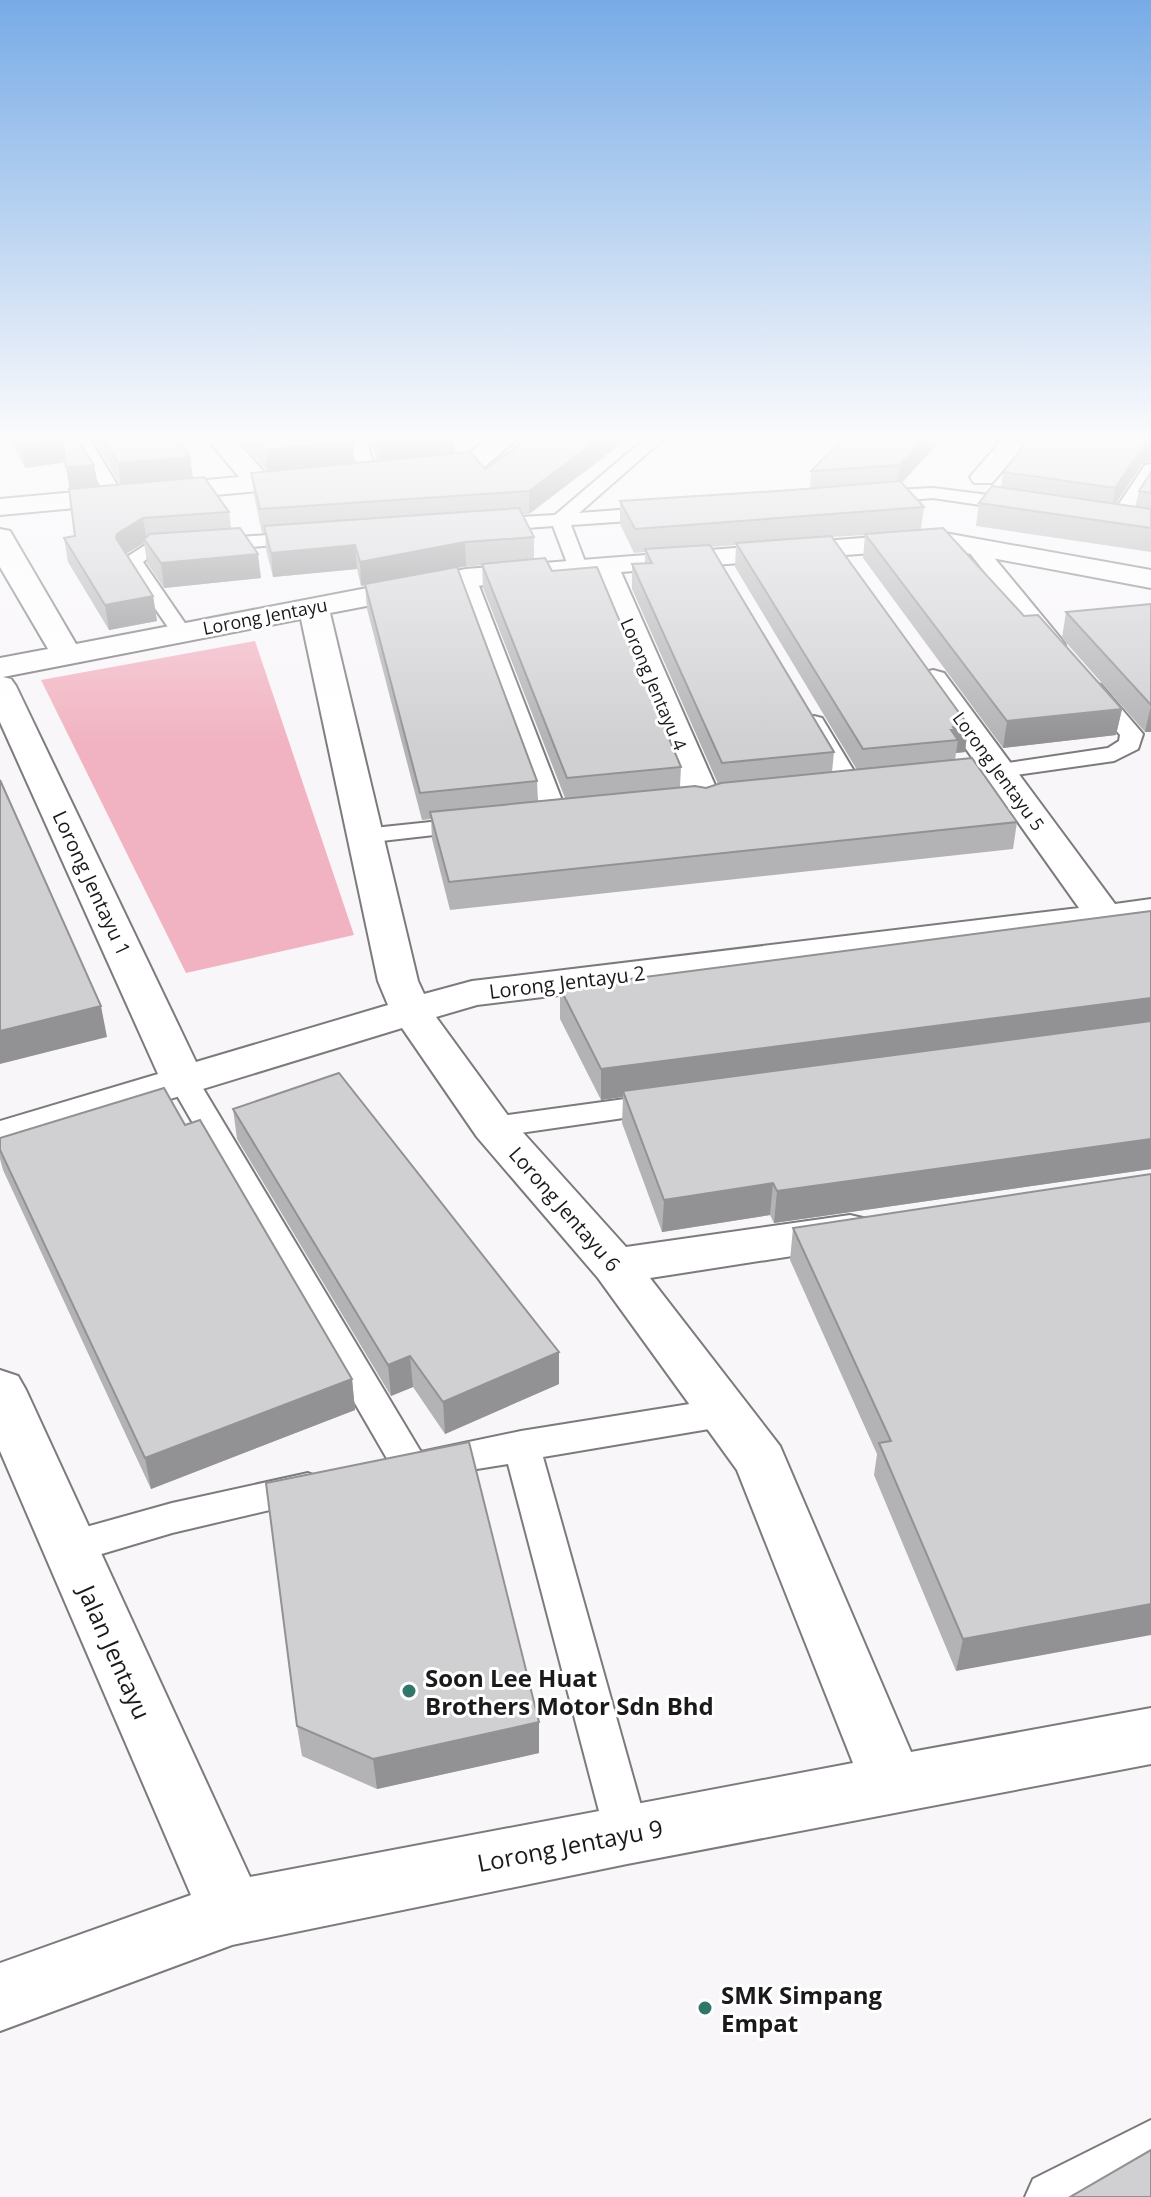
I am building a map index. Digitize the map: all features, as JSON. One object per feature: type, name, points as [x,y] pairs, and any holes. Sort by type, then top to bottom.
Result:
[{"type":"street","name":"Lorong Jentayu","points":[[0,668],[466,578],[590,566],[847,561],[939,540],[1151,579]]},
{"type":"street","points":[[3,551],[67,655]]},
{"type":"street","name":"Lorong Jentayu 4","points":[[590,566],[704,801]]},
{"type":"street","name":"Lorong Jentayu 6","points":[[313,607],[398,981],[411,1011],[493,1127],[615,1266],[761,1461],[893,1784]]},
{"type":"street","name":"Lorong Jentayu 5","points":[[912,651],[1104,916]]},
{"type":"street","name":"Lorong Jentayu 1","points":[[0,686],[183,1080]]},
{"type":"street","name":"Lorong Jentayu 2","points":[[0,1136],[472,993],[1151,911]]},
{"type":"street","points":[[615,1266],[899,1224]]},
{"type":"street","name":"Jalan Jentayu","points":[[0,1390],[232,1913]]},
{"type":"street","name":"Lorong Jentayu 9","points":[[0,1997],[232,1913],[627,1834],[1151,1736]]},
{"type":"lane","points":[[181,632],[132,560],[147,550],[320,538]]},
{"type":"lane","points":[[571,538],[590,566]]},
{"type":"lane","points":[[955,776],[1114,754],[1130,744],[1132,734],[990,569],[975,547]]},
{"type":"lane","points":[[466,578],[556,816]]},
{"type":"lane","points":[[804,706],[851,786]]},
{"type":"lane","points":[[822,789],[881,783]]},
{"type":"lane","points":[[527,819],[586,813]]},
{"type":"lane","points":[[364,836],[497,822]]},
{"type":"lane","points":[[183,1080],[395,1469],[727,1412]]},
{"type":"lane","points":[[493,1127],[681,1102]]},
{"type":"lane","points":[[521,1445],[627,1834]]},
{"type":"lane","points":[[68,1548],[172,1518],[336,1482]]},
{"type":"lane","points":[[1051,2197],[1151,2145]]},
{"type":"shaded area","points":[[255,641],[354,935],[186,973],[41,680]]},
{"type":"building","points":[[64,538],[116,538],[153,596],[105,605]]},
{"type":"building","points":[[247,538],[258,554],[161,563],[144,539]]},
{"type":"building","points":[[267,538],[527,538],[465,542],[360,562],[355,545],[271,553]]},
{"type":"building","points":[[832,538],[968,725],[951,730],[958,740],[863,749],[736,543]]},
{"type":"building","points":[[868,538],[952,538],[1024,616],[1038,615],[1122,709],[1007,721]]},
{"type":"building","points":[[710,545],[834,752],[722,763],[632,564],[652,563],[645,549]]},
{"type":"building","points":[[545,558],[552,571],[597,567],[681,767],[567,778],[482,564]]},
{"type":"building","points":[[457,567],[537,781],[420,793],[365,584]]},
{"type":"building","points":[[1151,604],[1151,705],[1066,612]]},
{"type":"building","points":[[972,758],[1017,822],[449,882],[430,812],[695,786],[706,788],[721,783]]},
{"type":"building","points":[[0,780],[101,1006],[0,1031]]},
{"type":"building","points":[[1151,911],[1151,998],[601,1069],[560,988]]},
{"type":"building","points":[[1151,1021],[1151,1139],[777,1191],[773,1183],[664,1200],[623,1091]]},
{"type":"building","points":[[339,1073],[559,1352],[443,1402],[410,1356],[388,1365],[233,1109]]},
{"type":"building","points":[[164,1088],[185,1125],[200,1120],[352,1379],[145,1458],[0,1150],[0,1138]]},
{"type":"building","points":[[1151,1174],[1151,1604],[963,1639],[879,1443],[891,1441],[793,1228]]},
{"type":"building","points":[[469,1442],[539,1722],[373,1759],[297,1726],[266,1483]]},
{"type":"building","points":[[1151,2150],[1151,2197],[1070,2197]]},
{"type":"place","name":"Soon Lee Huat Brothers Motor Sdn Bhd","points":[[409,1691]]},
{"type":"place","name":"SMK Simpang Empat","points":[[705,2008]]}]
